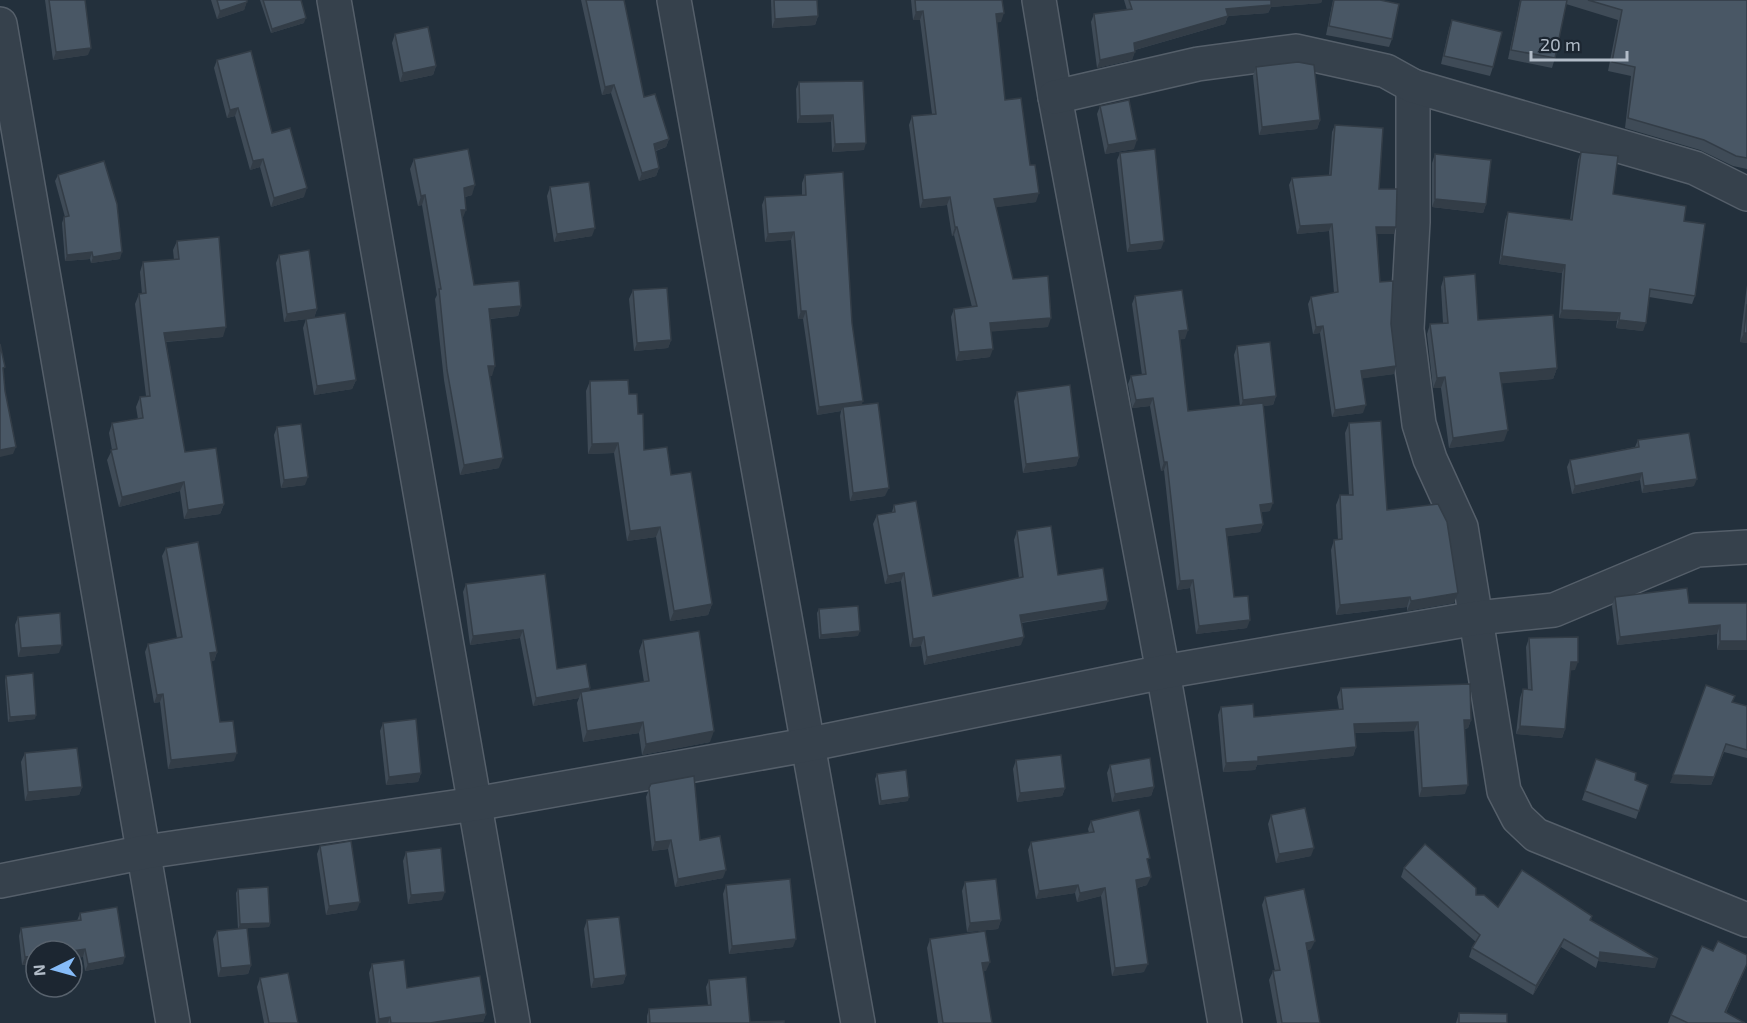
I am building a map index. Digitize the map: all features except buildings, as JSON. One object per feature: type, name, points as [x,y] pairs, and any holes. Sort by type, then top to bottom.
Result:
[{"type":"street","points":[[334,0],[513,1023]]},
{"type":"street","points":[[674,0],[806,745],[858,1023]]},
{"type":"street","points":[[1039,0],[1054,97],[1163,672],[1225,1023]]},
{"type":"street","points":[[0,24],[173,1023]]},
{"type":"street","points":[[1054,97],[1198,64],[1296,51],[1386,71],[1413,86],[1695,168],[1747,194]]},
{"type":"street","points":[[1413,86],[1413,222],[1408,341],[1419,424],[1430,459],[1461,527],[1504,791],[1518,818],[1536,835],[1560,847],[1747,920]]},
{"type":"street","points":[[0,881],[145,852],[475,804],[806,745],[1163,672],[1477,618],[1554,610],[1697,550],[1747,547]]}]
